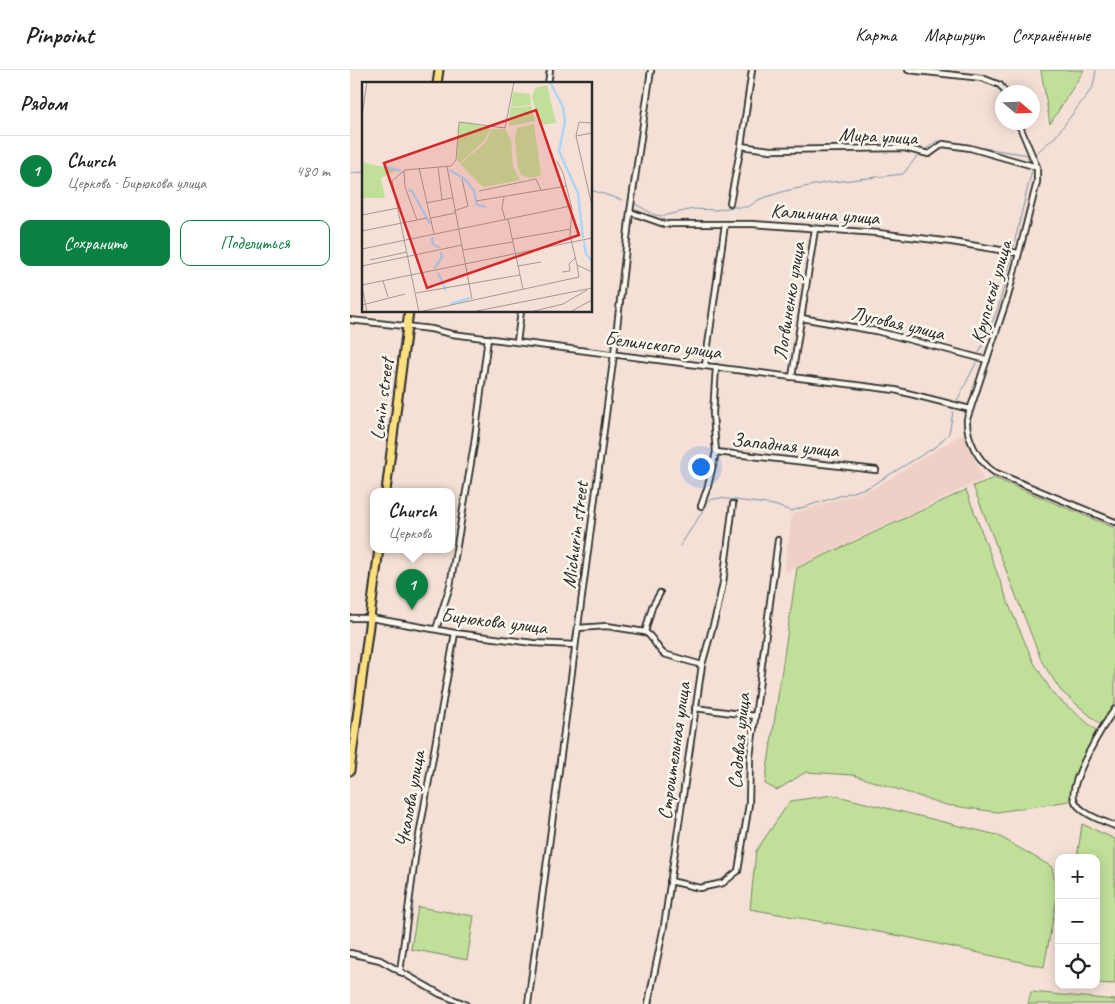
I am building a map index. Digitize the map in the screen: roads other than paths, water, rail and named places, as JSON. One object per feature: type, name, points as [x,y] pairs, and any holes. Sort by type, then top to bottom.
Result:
[{"type":"main road","name":"Lenin street","points":[[386,488],[409,312]]},
{"type":"main road","points":[[350,771],[379,553]]},
{"type":"street","name":"Michurin street","points":[[528,1004],[614,354],[630,212],[651,70]]},
{"type":"street","points":[[730,202],[742,146],[752,70]]},
{"type":"street","points":[[908,70],[982,78],[1000,85]]},
{"type":"street","name":"Крупской улица","points":[[1021,130],[1037,167],[1037,182],[1008,296],[967,418],[967,433],[977,453],[987,467],[1011,479],[1115,522]]},
{"type":"street","name":"Мира улица","points":[[742,146],[770,150],[904,148],[929,154],[943,144],[970,148],[1037,167]]},
{"type":"street","name":"Калинина улица","points":[[630,212],[664,224],[752,224],[878,233],[952,242],[1018,253]]},
{"type":"street","points":[[704,366],[724,224]]},
{"type":"street","name":"Логвиненко улица","points":[[792,377],[815,229]]},
{"type":"street","points":[[517,342],[520,312]]},
{"type":"street","name":"Луговая улица","points":[[801,318],[876,331],[987,360]]},
{"type":"street","name":"Белинского улица","points":[[350,320],[895,390],[970,409]]},
{"type":"street","points":[[436,629],[450,586],[474,445],[488,338]]},
{"type":"street","name":"Западная улица","points":[[716,367],[713,414],[716,452],[876,470]]},
{"type":"street","points":[[701,506],[716,452]]},
{"type":"street","name":"Строительная улица","points":[[648,1004],[664,926],[702,665],[724,583],[734,504]]},
{"type":"street","name":"Садовая улица","points":[[670,881],[700,888],[723,883],[738,871],[749,804],[750,757],[778,540]]},
{"type":"street","points":[[646,632],[652,607],[660,593]]},
{"type":"street","name":"Бирюкова улица","points":[[350,618],[371,618],[455,633],[533,643],[575,645]]},
{"type":"street","points":[[578,628],[607,626],[646,632],[664,654],[702,665]]},
{"type":"street","name":"Чкалова улица","points":[[400,972],[416,850],[455,633]]},
{"type":"street","points":[[695,708],[755,716]]},
{"type":"street","points":[[1115,709],[1091,748],[1078,778],[1074,799],[1089,815],[1115,826]]},
{"type":"street","points":[[350,953],[380,960],[440,994],[464,1004]]},
{"type":"waterway","points":[[1035,154],[1055,137],[1093,87],[1096,70]]},
{"type":"waterway","points":[[926,149],[937,141],[1029,155]]},
{"type":"waterway","points":[[635,204],[655,215],[663,216],[693,209],[715,210],[748,207],[760,199],[785,191],[824,183],[903,174],[918,155]]},
{"type":"waterway","points":[[1027,156],[1030,162]]},
{"type":"waterway","points":[[1013,248],[1032,170]]},
{"type":"waterway","points":[[350,173],[362,172]]},
{"type":"waterway","points":[[592,190],[622,200]]},
{"type":"waterway","points":[[979,353],[998,308],[1012,257]]},
{"type":"waterway","points":[[957,401],[977,361]]},
{"type":"waterway","points":[[680,546],[710,500],[719,498],[774,505],[791,511],[869,487],[937,446],[949,433],[953,412]]},
{"type":"place","name":"Сhurch","points":[[412,610]]}]
